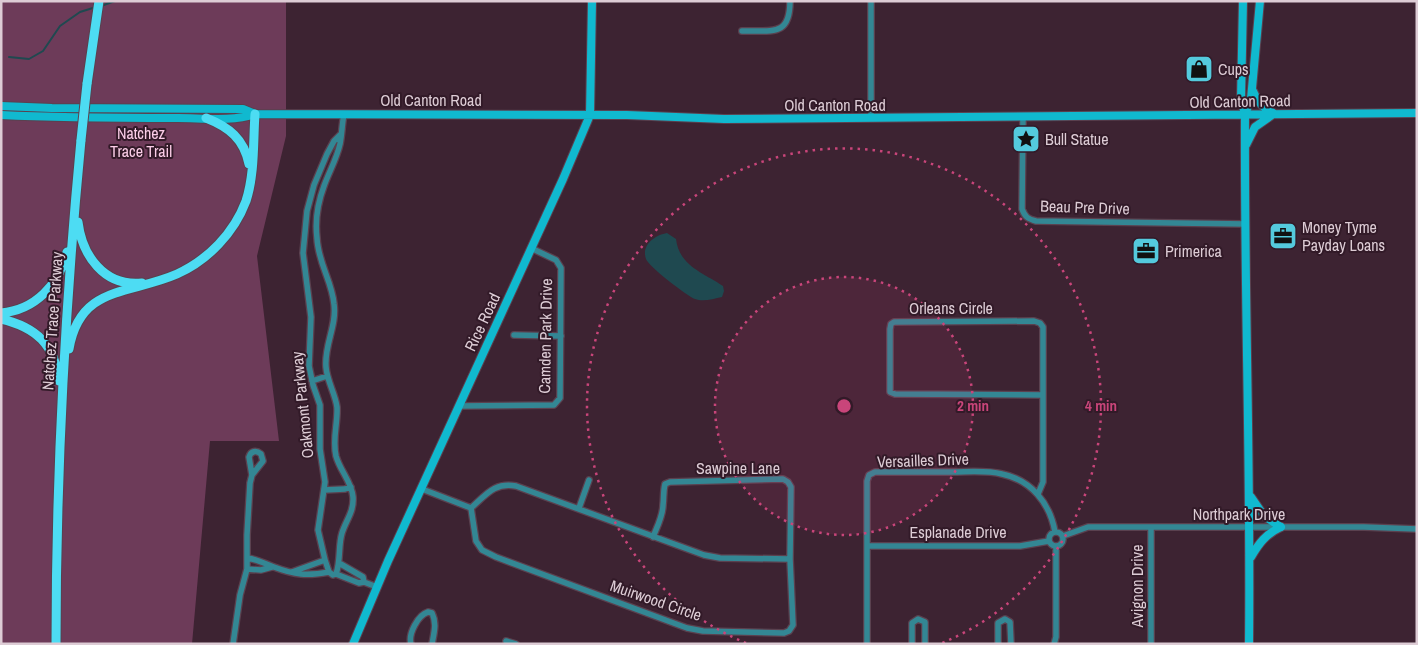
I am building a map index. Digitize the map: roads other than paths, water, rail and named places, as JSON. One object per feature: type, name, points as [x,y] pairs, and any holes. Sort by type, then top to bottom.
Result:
[{"type":"main road","name":"Natchez Trace Parkway","points":[[56,644],[57,530],[63,378],[81,140],[98,1]]},
{"type":"main road","name":"Rice Road","points":[[353,644],[590,115],[592,1]]},
{"type":"main road","points":[[1243,1],[1241,98],[1245,114],[1250,494],[1249,644]]},
{"type":"main road","points":[[1245,114],[1251,99],[1260,1]]},
{"type":"main road","points":[[1252,85],[1258,102],[1275,114]]},
{"type":"main road","name":"Old Canton Road","points":[[1,106],[243,109],[254,114]]},
{"type":"main road","name":"Old Canton Road","points":[[1,115],[244,118],[254,114],[636,115],[683,119],[724,119],[1417,113]]},
{"type":"main road","points":[[63,378],[73,332],[78,320],[86,310],[104,297],[175,275],[191,267],[220,242],[230,230],[242,210],[252,178],[254,114]]},
{"type":"main road","points":[[1245,146],[1255,127],[1269,116],[1275,114]]},
{"type":"main road","points":[[206,118],[227,128],[239,140],[248,157],[252,178]]},
{"type":"main road","points":[[76,197],[82,243],[94,263],[104,273],[117,279],[130,283],[150,283]]},
{"type":"main road","points":[[1,312],[28,306],[50,288],[59,275],[65,261],[74,223]]},
{"type":"main road","points":[[1,318],[27,328],[48,345],[57,365],[62,406]]},
{"type":"main road","points":[[1250,494],[1254,504],[1264,516],[1281,527]]},
{"type":"main road","points":[[1250,559],[1260,542],[1271,532],[1281,527]]},
{"type":"street","points":[[742,31],[778,30],[786,25],[790,14],[790,1]]},
{"type":"street","points":[[871,118],[872,1]]},
{"type":"street","name":"Oakmont Parkway","points":[[336,574],[339,563],[340,540],[353,505],[351,486],[340,468],[336,453],[336,407],[327,376],[326,356],[333,329],[334,303],[319,256],[316,237],[319,204],[340,143],[344,114]]},
{"type":"street","name":"Beau Pre Drive","points":[[1023,116],[1022,209],[1025,216],[1029,219],[1036,221],[1246,224]]},
{"type":"street","name":"Oakmont Parkway","points":[[329,572],[318,530],[324,490],[324,473],[320,449],[320,412],[308,358],[311,326],[303,253],[304,224],[314,183],[334,141],[340,135]]},
{"type":"street","points":[[314,183],[324,186]]},
{"type":"street","points":[[304,224],[317,225]]},
{"type":"street","name":"Camden Park Drive","points":[[459,406],[554,405],[560,398],[561,268],[556,260],[531,248]]},
{"type":"street","name":"Orleans Circle","points":[[1038,494],[1042,482],[1043,395],[1043,327],[1040,323],[1034,321],[987,321],[894,322],[891,324],[890,392],[895,394],[1043,395]]},
{"type":"street","points":[[514,335],[560,336]]},
{"type":"street","points":[[312,381],[327,376]]},
{"type":"street","name":"Versailles Drive","points":[[867,644],[867,481],[869,475],[875,472],[1002,474],[1023,482],[1038,494],[1050,514],[1055,532]]},
{"type":"street","points":[[233,644],[240,595],[247,569],[248,493],[252,475]]},
{"type":"street","name":"Sawpine Lane","points":[[653,537],[661,518],[665,484],[670,482],[783,479],[791,487],[790,559]]},
{"type":"street","points":[[579,508],[589,480]]},
{"type":"street","points":[[422,489],[471,508],[492,489],[506,484],[579,508],[704,555],[720,558],[790,559]]},
{"type":"street","points":[[324,490],[345,489],[351,486]]},
{"type":"street","name":"Muirwood Circle","points":[[471,508],[476,541],[482,550],[496,557],[687,628],[703,631],[784,633],[790,631],[792,625],[790,559]]},
{"type":"street","name":"Northpark Drive","points":[[1063,536],[1088,528],[1364,527],[1417,530]]},
{"type":"street","name":"Avignon Drive","points":[[1151,528],[1151,644]]},
{"type":"street","points":[[1055,532],[1063,536],[1062,544],[1056,547],[1052,546],[1049,542],[1050,535],[1055,532]]},
{"type":"street","name":"Esplanade Drive","points":[[868,546],[1020,546],[1049,542]]},
{"type":"street","points":[[1054,644],[1056,637],[1056,547]]},
{"type":"street","points":[[248,558],[266,562],[272,567]]},
{"type":"street","points":[[292,572],[325,560]]},
{"type":"street","points":[[339,563],[363,577],[364,582]]},
{"type":"street","points":[[247,569],[255,570],[272,567],[305,575],[329,572],[359,583],[364,582],[377,587]]},
{"type":"street","points":[[411,644],[410,634],[421,616],[428,612],[432,613],[434,618],[435,630],[432,644]]},
{"type":"street","points":[[912,644],[912,623],[918,619],[925,622],[925,644]]},
{"type":"street","points":[[998,644],[998,623],[1005,619],[1010,622],[1011,626],[1011,644]]},
{"type":"street","points":[[506,641],[516,644]]},
{"type":"water","points":[[667,233],[676,239],[678,248],[687,262],[723,286],[722,297],[705,300],[695,299],[668,281],[648,263],[645,254],[647,245],[654,238]]},
{"type":"waterway","points":[[101,6],[115,1]]},
{"type":"waterway","points":[[9,57],[29,59],[43,51],[60,26],[80,12],[96,7]]},
{"type":"place","name":"Cups","points":[[1199,69]]},
{"type":"place","name":"Bull Statue","points":[[1026,139]]},
{"type":"place","name":"Money Tyme Payday Loans","points":[[1283,236]]},
{"type":"place","name":"Primerica","points":[[1146,251]]},
{"type":"park label","name":"Natchez Trace Trail","points":[[141,142]]}]
